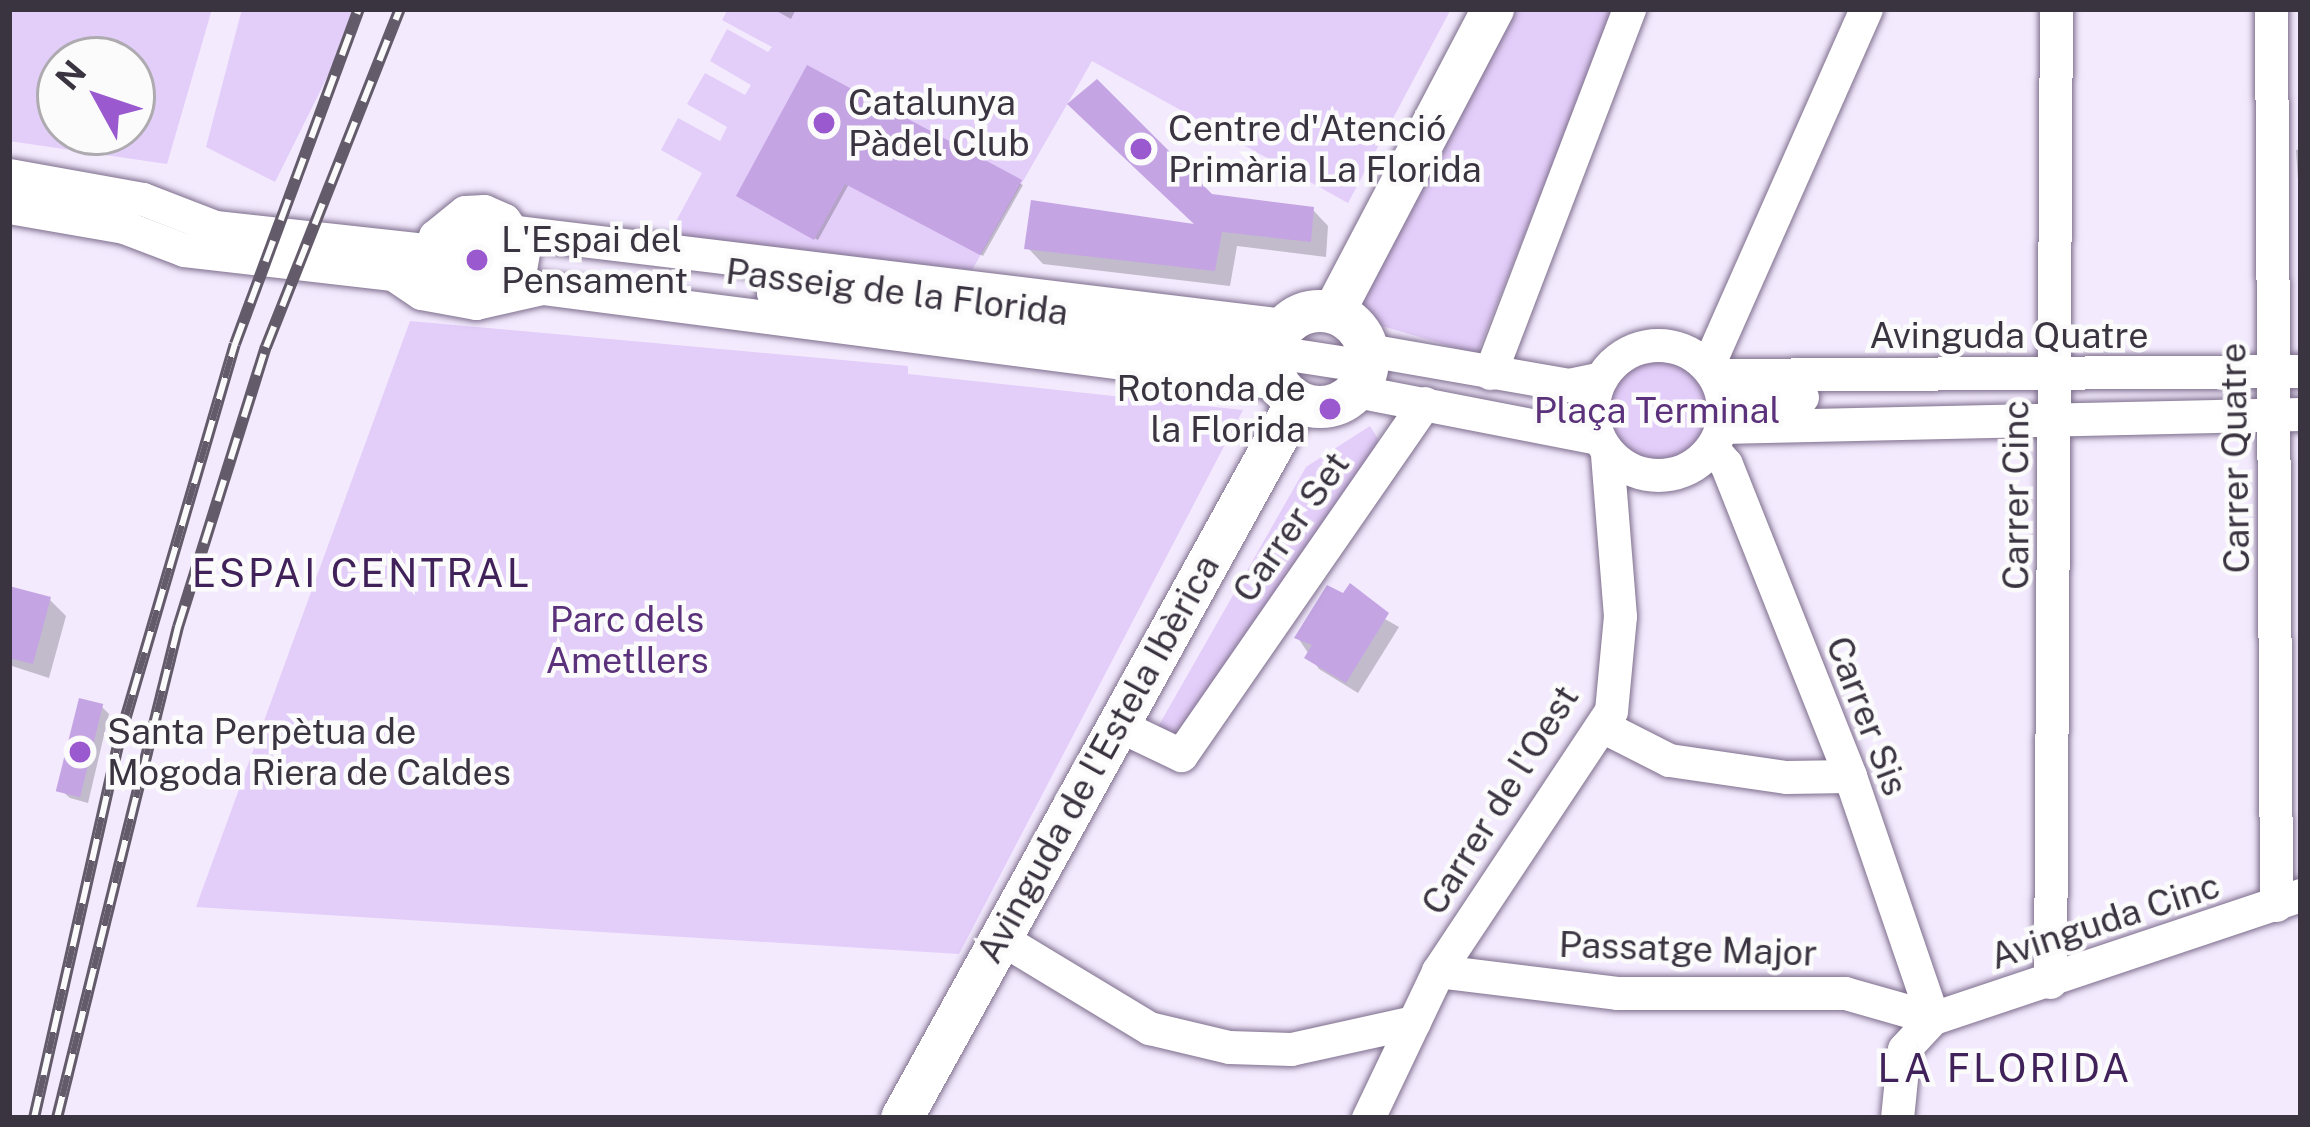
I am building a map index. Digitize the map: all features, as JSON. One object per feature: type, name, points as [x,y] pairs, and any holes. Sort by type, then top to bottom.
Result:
[{"type":"main road","points":[[1334,312],[1493,9]]},
{"type":"main road","points":[[1315,310],[1334,312],[1352,322],[1362,369],[1322,407],[1282,363],[1315,310]]},
{"type":"main road","name":"Avinguda de l'Estela Ibèrica","points":[[902,1118],[1116,724],[1282,363]]},
{"type":"street","points":[[1490,374],[1629,9]]},
{"type":"street","points":[[1362,369],[1425,403],[1603,446],[1629,470],[1659,476],[1691,466],[1720,402],[1866,9]]},
{"type":"street","name":"Carrer Cinc","points":[[2050,982],[2056,9]]},
{"type":"street","name":"Carrer Quatre","points":[[2271,9],[2287,393],[2289,900]]},
{"type":"street","name":"Passeig de la Florida","points":[[9,175],[143,199],[215,226],[428,260],[476,284],[514,263],[1282,363]]},
{"type":"street","name":"Passeig de la Florida","points":[[9,207],[124,226],[184,250],[428,260]]},
{"type":"street","name":"Passeig de la Florida","points":[[514,263],[461,301],[438,285],[428,260],[435,236],[465,212],[484,212],[514,263],[566,291],[1282,363]]},
{"type":"street","points":[[1362,369],[1490,374],[1569,385],[1601,377],[1640,348],[1666,346],[1720,402]]},
{"type":"street","points":[[1362,369],[1564,407]]},
{"type":"street","points":[[1601,377],[1592,407],[1603,446]]},
{"type":"street","name":"Avinguda Quatre","points":[[1720,402],[2287,393]]},
{"type":"street","name":"Avinguda Quatre","points":[[1720,402],[2056,396]]},
{"type":"street","name":"Carrer Sis","points":[[1720,402],[1726,464],[1850,776],[1934,1018]]},
{"type":"street","name":"Carrer Set","points":[[1116,724],[1181,755],[1425,403]]},
{"type":"street","name":"Carrer de l'Oest","points":[[1368,1118],[1438,970],[1611,711],[1620,616],[1603,446]]},
{"type":"street","points":[[1602,726],[1670,760],[1786,777],[1850,776]]},
{"type":"street","name":"Avinguda Cinc","points":[[1934,1018],[2289,900]]},
{"type":"street","points":[[998,936],[1149,1028],[1229,1047],[1291,1048],[1414,1022]]},
{"type":"street","name":"Passatge Major","points":[[1438,970],[1616,993],[1845,993],[1934,1018]]},
{"type":"street","points":[[1897,1118],[1904,1049],[1934,1018]]},
{"type":"green space","points":[[9,9],[212,9],[167,164],[112,156],[156,156],[156,36],[36,36],[36,145],[9,141]]},
{"type":"green space","points":[[242,9],[361,9],[275,182],[206,147]]},
{"type":"green space","points":[[728,9],[1451,9],[1348,203],[1092,61],[972,270],[668,236],[702,173],[661,150],[678,118],[720,141],[727,127],[687,104],[705,73],[745,95],[751,85],[710,61],[727,29],[768,52],[772,47],[722,20]]},
{"type":"green space","points":[[1517,9],[1614,9],[1477,354],[1365,321],[1360,302]]},
{"type":"green space","name":"Parc dels Ametllers","points":[[410,321],[908,366],[908,374],[1243,410],[959,954],[196,907]]},
{"type":"green space","name":"Plaça Terminal","points":[[1658,345],[1683,350],[1704,364],[1718,385],[1723,410],[1718,435],[1704,456],[1683,470],[1658,475],[1633,470],[1612,456],[1598,435],[1593,410],[1598,385],[1612,364],[1633,350]]},
{"type":"green space","points":[[1370,426],[1378,439],[1370,468],[1178,744],[1155,732],[1306,467]]},
{"type":"building","points":[[807,65],[1022,180],[980,255],[845,184],[814,240],[736,196]]},
{"type":"building","name":"Centre d'Atenció Primària La Florida","points":[[1097,79],[1212,194],[1314,207],[1311,242],[1222,232],[1215,271],[1024,249],[1031,200],[1194,224],[1067,104]]},
{"type":"building","points":[[1350,583],[1389,613],[1346,683],[1304,658],[1312,645],[1294,638],[1327,585],[1343,593]]},
{"type":"building","points":[[9,586],[51,597],[33,664],[9,658]]},
{"type":"building","name":"Santa Perpètua de Mogoda Riera de Caldes","points":[[79,698],[103,704],[80,797],[56,791]]},
{"type":"railway","points":[[34,1118],[120,737],[235,344],[359,9]]},
{"type":"railway","points":[[57,1118],[178,627],[266,347],[400,9]]},
{"type":"place","name":"Catalunya Pàdel Club","points":[[824,123]]},
{"type":"place","name":"Centre d'Atenció Primària La Florida","points":[[1141,149]]},
{"type":"place","name":"L'Espai del Pensament","points":[[477,260]]},
{"type":"place","name":"Rotonda de la Florida","points":[[1330,409]]},
{"type":"place","name":"Santa Perpètua de Mogoda Riera de Caldes","points":[[80,752]]},
{"type":"district","name":"ESPAI CENTRAL","points":[[362,573]]},
{"type":"district","name":"LA FLORIDA","points":[[2005,1068]]}]
